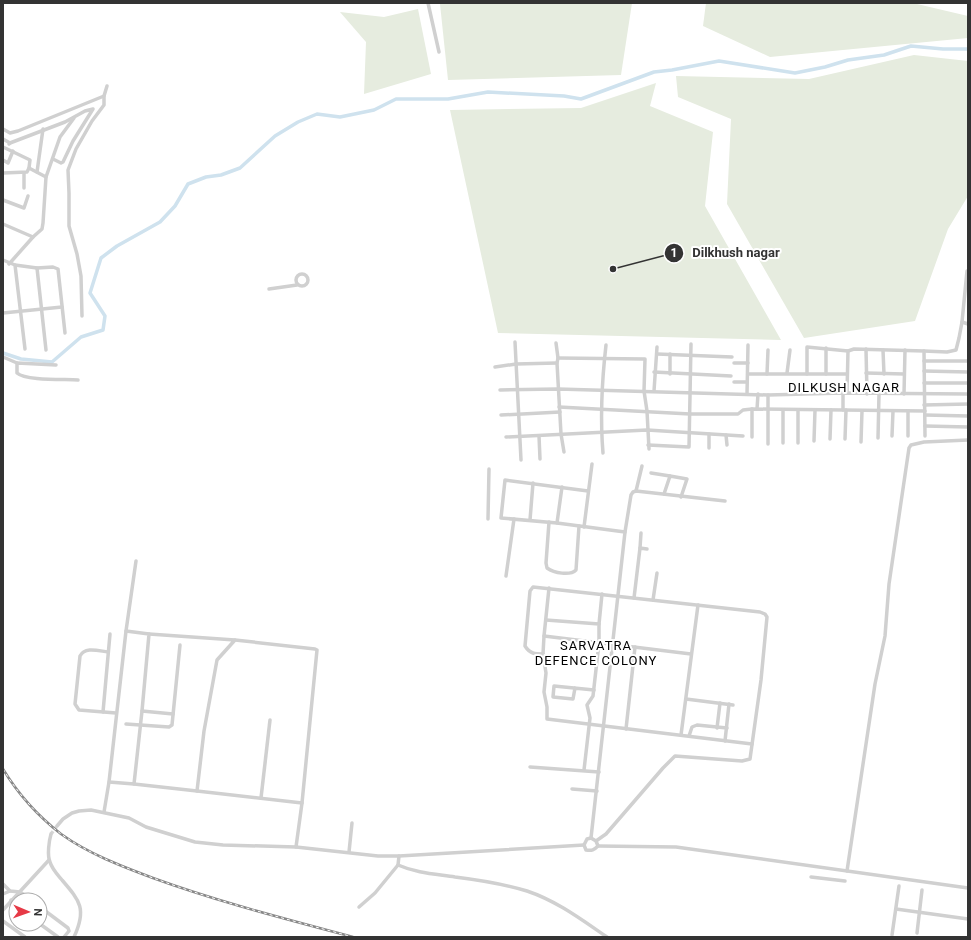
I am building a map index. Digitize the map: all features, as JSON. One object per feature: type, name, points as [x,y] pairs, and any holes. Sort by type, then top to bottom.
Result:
[{"type":"street","points":[[428,3],[439,52]]},
{"type":"street","points":[[82,316],[82,276],[69,226],[68,170],[76,149],[92,121],[104,104],[104,96],[107,86]]},
{"type":"street","points":[[3,129],[10,133],[18,131],[104,96]]},
{"type":"street","points":[[3,173],[24,173],[27,172],[29,168],[30,160],[5,148],[10,143],[74,118],[85,111],[93,109],[101,110]]},
{"type":"street","points":[[52,159],[61,163],[63,162],[93,109]]},
{"type":"street","points":[[9,264],[42,229],[46,177],[62,133],[74,118]]},
{"type":"street","points":[[37,172],[43,129]]},
{"type":"street","points":[[3,139],[10,143]]},
{"type":"street","points":[[3,160],[8,162],[13,151]]},
{"type":"street","points":[[29,168],[46,177]]},
{"type":"street","points":[[24,173],[24,188]]},
{"type":"street","points":[[3,200],[24,208],[28,196]]},
{"type":"street","points":[[3,224],[33,237]]},
{"type":"street","points":[[3,260],[16,266],[37,268],[54,267],[58,269],[65,333]]},
{"type":"street","points":[[807,374],[807,347],[848,351],[854,349],[947,352],[956,350],[960,338],[966,300],[968,265]]},
{"type":"street","points":[[16,266],[25,348]]},
{"type":"street","points":[[37,268],[46,350]]},
{"type":"street","points":[[269,289],[297,285]]},
{"type":"street","points":[[3,313],[62,307]]},
{"type":"street","points":[[962,322],[968,324]]},
{"type":"street","points":[[515,342],[521,460]]},
{"type":"street","points":[[556,343],[558,358],[559,407],[564,452]]},
{"type":"street","points":[[558,358],[604,360],[645,359],[644,391],[647,411],[649,447],[689,446],[691,344]]},
{"type":"street","points":[[603,453],[602,409],[606,345]]},
{"type":"street","points":[[747,394],[748,345]]},
{"type":"street","points":[[654,391],[654,372],[657,347]]},
{"type":"street","points":[[826,348],[826,374]]},
{"type":"street","points":[[866,349],[867,394]]},
{"type":"street","points":[[767,374],[768,350]]},
{"type":"street","points":[[787,373],[790,350]]},
{"type":"street","points":[[883,350],[884,374]]},
{"type":"street","points":[[904,350],[904,394]]},
{"type":"street","points":[[845,439],[845,393],[848,351]]},
{"type":"street","points":[[924,351],[925,436]]},
{"type":"street","points":[[657,354],[732,357]]},
{"type":"street","points":[[670,354],[670,374]]},
{"type":"street","points":[[3,357],[17,363],[56,365]]},
{"type":"street","points":[[924,361],[968,361]]},
{"type":"street","points":[[734,362],[748,363]]},
{"type":"street","points":[[17,363],[17,373],[20,376],[38,379],[78,380]]},
{"type":"street","points":[[495,367],[516,364],[557,363]]},
{"type":"street","points":[[924,371],[968,372]]},
{"type":"street","points":[[654,372],[731,376]]},
{"type":"street","points":[[866,373],[904,374]]},
{"type":"street","points":[[748,374],[847,374]]},
{"type":"street","points":[[734,382],[747,382]]},
{"type":"street","points":[[924,383],[968,383]]},
{"type":"street","points":[[500,390],[558,389],[768,395],[845,393],[968,394]]},
{"type":"street","points":[[757,409],[758,394]]},
{"type":"street","points":[[878,438],[879,394]]},
{"type":"street","points":[[768,395],[768,444]]},
{"type":"street","points":[[924,405],[968,404]]},
{"type":"street","points":[[559,407],[690,414],[738,414],[743,410],[757,409],[908,411],[968,416]]},
{"type":"street","points":[[752,409],[752,437]]},
{"type":"street","points":[[783,410],[783,443]]},
{"type":"street","points":[[798,410],[798,443]]},
{"type":"street","points":[[814,441],[815,410]]},
{"type":"street","points":[[830,410],[830,439]]},
{"type":"street","points":[[861,442],[862,410]]},
{"type":"street","points":[[892,436],[893,411]]},
{"type":"street","points":[[908,411],[908,436]]},
{"type":"street","points":[[501,415],[560,412]]},
{"type":"street","points":[[925,426],[968,427]]},
{"type":"street","points":[[506,437],[647,430],[743,436]]},
{"type":"street","points":[[709,434],[709,448]]},
{"type":"street","points":[[726,435],[727,445]]},
{"type":"street","points":[[539,436],[540,459]]},
{"type":"street","points":[[847,872],[875,684],[885,636],[889,584],[909,448],[911,445],[924,442],[968,440]]},
{"type":"street","points":[[584,526],[592,464]]},
{"type":"street","points":[[584,845],[587,840],[591,838],[625,532],[631,495],[636,491],[642,466]]},
{"type":"street","points":[[488,519],[489,469]]},
{"type":"street","points":[[651,473],[686,479],[681,497]]},
{"type":"street","points":[[664,494],[670,476]]},
{"type":"street","points":[[588,491],[505,480],[501,518],[549,522],[625,532]]},
{"type":"street","points":[[530,520],[533,483]]},
{"type":"street","points":[[557,523],[562,487]]},
{"type":"street","points":[[636,491],[725,501]]},
{"type":"street","points":[[506,576],[514,519]]},
{"type":"street","points":[[549,522],[546,562],[547,568],[554,572],[573,573],[576,570],[579,526]]},
{"type":"street","points":[[634,598],[641,532]]},
{"type":"street","points":[[640,548],[647,549]]},
{"type":"street","points":[[104,812],[136,561]]},
{"type":"street","points":[[653,600],[657,573]]},
{"type":"street","points":[[543,654],[533,654],[528,651],[525,646],[531,589],[538,586],[760,612],[765,614],[767,617],[751,757],[748,761],[675,756],[606,834],[596,841]]},
{"type":"street","points":[[549,588],[543,654],[546,673],[544,692],[547,707],[547,719],[752,744]]},
{"type":"street","points":[[584,770],[590,715],[587,705],[593,696],[594,690],[602,594]]},
{"type":"street","points":[[681,735],[698,605]]},
{"type":"street","points":[[546,620],[600,624]]},
{"type":"street","points":[[126,631],[234,640],[317,650],[302,803],[296,847]]},
{"type":"street","points":[[103,712],[110,634]]},
{"type":"street","points":[[134,784],[149,634]]},
{"type":"street","points":[[544,636],[691,654]]},
{"type":"street","points":[[197,791],[204,731],[217,660],[234,640]]},
{"type":"street","points":[[126,724],[168,727],[172,725],[180,645]]},
{"type":"street","points":[[626,729],[635,647]]},
{"type":"street","points":[[108,652],[88,650],[82,652],[80,656],[75,704],[79,710],[116,713]]},
{"type":"street","points":[[575,688],[573,699],[553,697],[554,686],[575,688],[594,690]]},
{"type":"street","points":[[686,699],[731,705],[725,741]]},
{"type":"street","points":[[717,728],[720,703]]},
{"type":"street","points":[[142,710],[173,714]]},
{"type":"street","points":[[261,798],[270,720]]},
{"type":"street","points":[[689,736],[694,726],[727,728]]},
{"type":"street","points":[[530,767],[599,772]]},
{"type":"street","points":[[109,782],[302,803]]},
{"type":"street","points":[[572,789],[597,791]]},
{"type":"street","points":[[57,826],[62,819],[72,813],[92,810],[129,818],[146,827],[195,842],[223,845],[296,847],[378,856],[584,845]]},
{"type":"street","points":[[349,852],[352,823]]},
{"type":"street","points":[[51,834],[49,860],[53,869],[79,902],[81,916],[74,937]]},
{"type":"street","points":[[591,838],[596,841],[598,846]]},
{"type":"street","points":[[584,845],[586,850],[590,851],[594,850],[598,846],[676,847],[968,888]]},
{"type":"street","points":[[359,907],[375,893],[398,865],[399,856]]},
{"type":"street","points":[[3,884],[10,890],[20,892],[49,860]]},
{"type":"street","points":[[398,865],[407,869],[431,874],[498,884],[528,892],[566,909],[608,937]]},
{"type":"street","points":[[811,877],[845,881]]},
{"type":"street","points":[[892,935],[899,886]]},
{"type":"street","points":[[3,894],[10,890]]},
{"type":"street","points":[[917,933],[922,890]]},
{"type":"street","points":[[896,909],[968,919]]},
{"type":"street","points":[[48,913],[68,928],[69,931],[64,937]]},
{"type":"street","points":[[3,921],[25,937]]},
{"type":"street","points":[[52,936],[58,937]]},
{"type":"shaded area","points":[[632,3],[621,75],[448,80],[440,4]]},
{"type":"shaded area","points":[[706,3],[917,4],[968,16],[968,38],[770,57],[703,26]]},
{"type":"shaded area","points":[[418,9],[431,74],[364,94],[366,42],[340,12],[384,17]]},
{"type":"shaded area","points":[[914,55],[968,61],[968,196],[948,229],[915,321],[804,338],[727,204],[731,119],[678,97],[676,76],[809,79]]},
{"type":"shaded area","points":[[656,83],[650,106],[713,132],[705,206],[781,340],[498,333],[450,110],[581,108]]},
{"type":"waterway","points":[[3,353],[21,359],[52,362],[81,337],[103,330],[105,316],[90,293],[101,258],[117,246],[160,222],[175,206],[188,184],[206,177],[221,175],[240,168],[275,136],[298,122],[317,114],[340,117],[374,110],[396,99],[448,99],[488,92],[564,96],[581,99],[654,72],[719,61],[795,73],[825,67],[848,60],[884,55],[911,46],[943,49],[968,49]]},
{"type":"tunnel","points":[[51,834],[57,826]]},
{"type":"railway","points":[[3,769],[22,796],[44,820],[61,834],[94,854],[178,887],[253,910],[353,937]]},
{"type":"place","name":"Dilkhush nagar","points":[[613,269]]},
{"type":"district","name":"DILKUSH NAGAR","points":[[844,387]]},
{"type":"district","name":"SARVATRA DEFENCE COLONY","points":[[596,652]]}]
